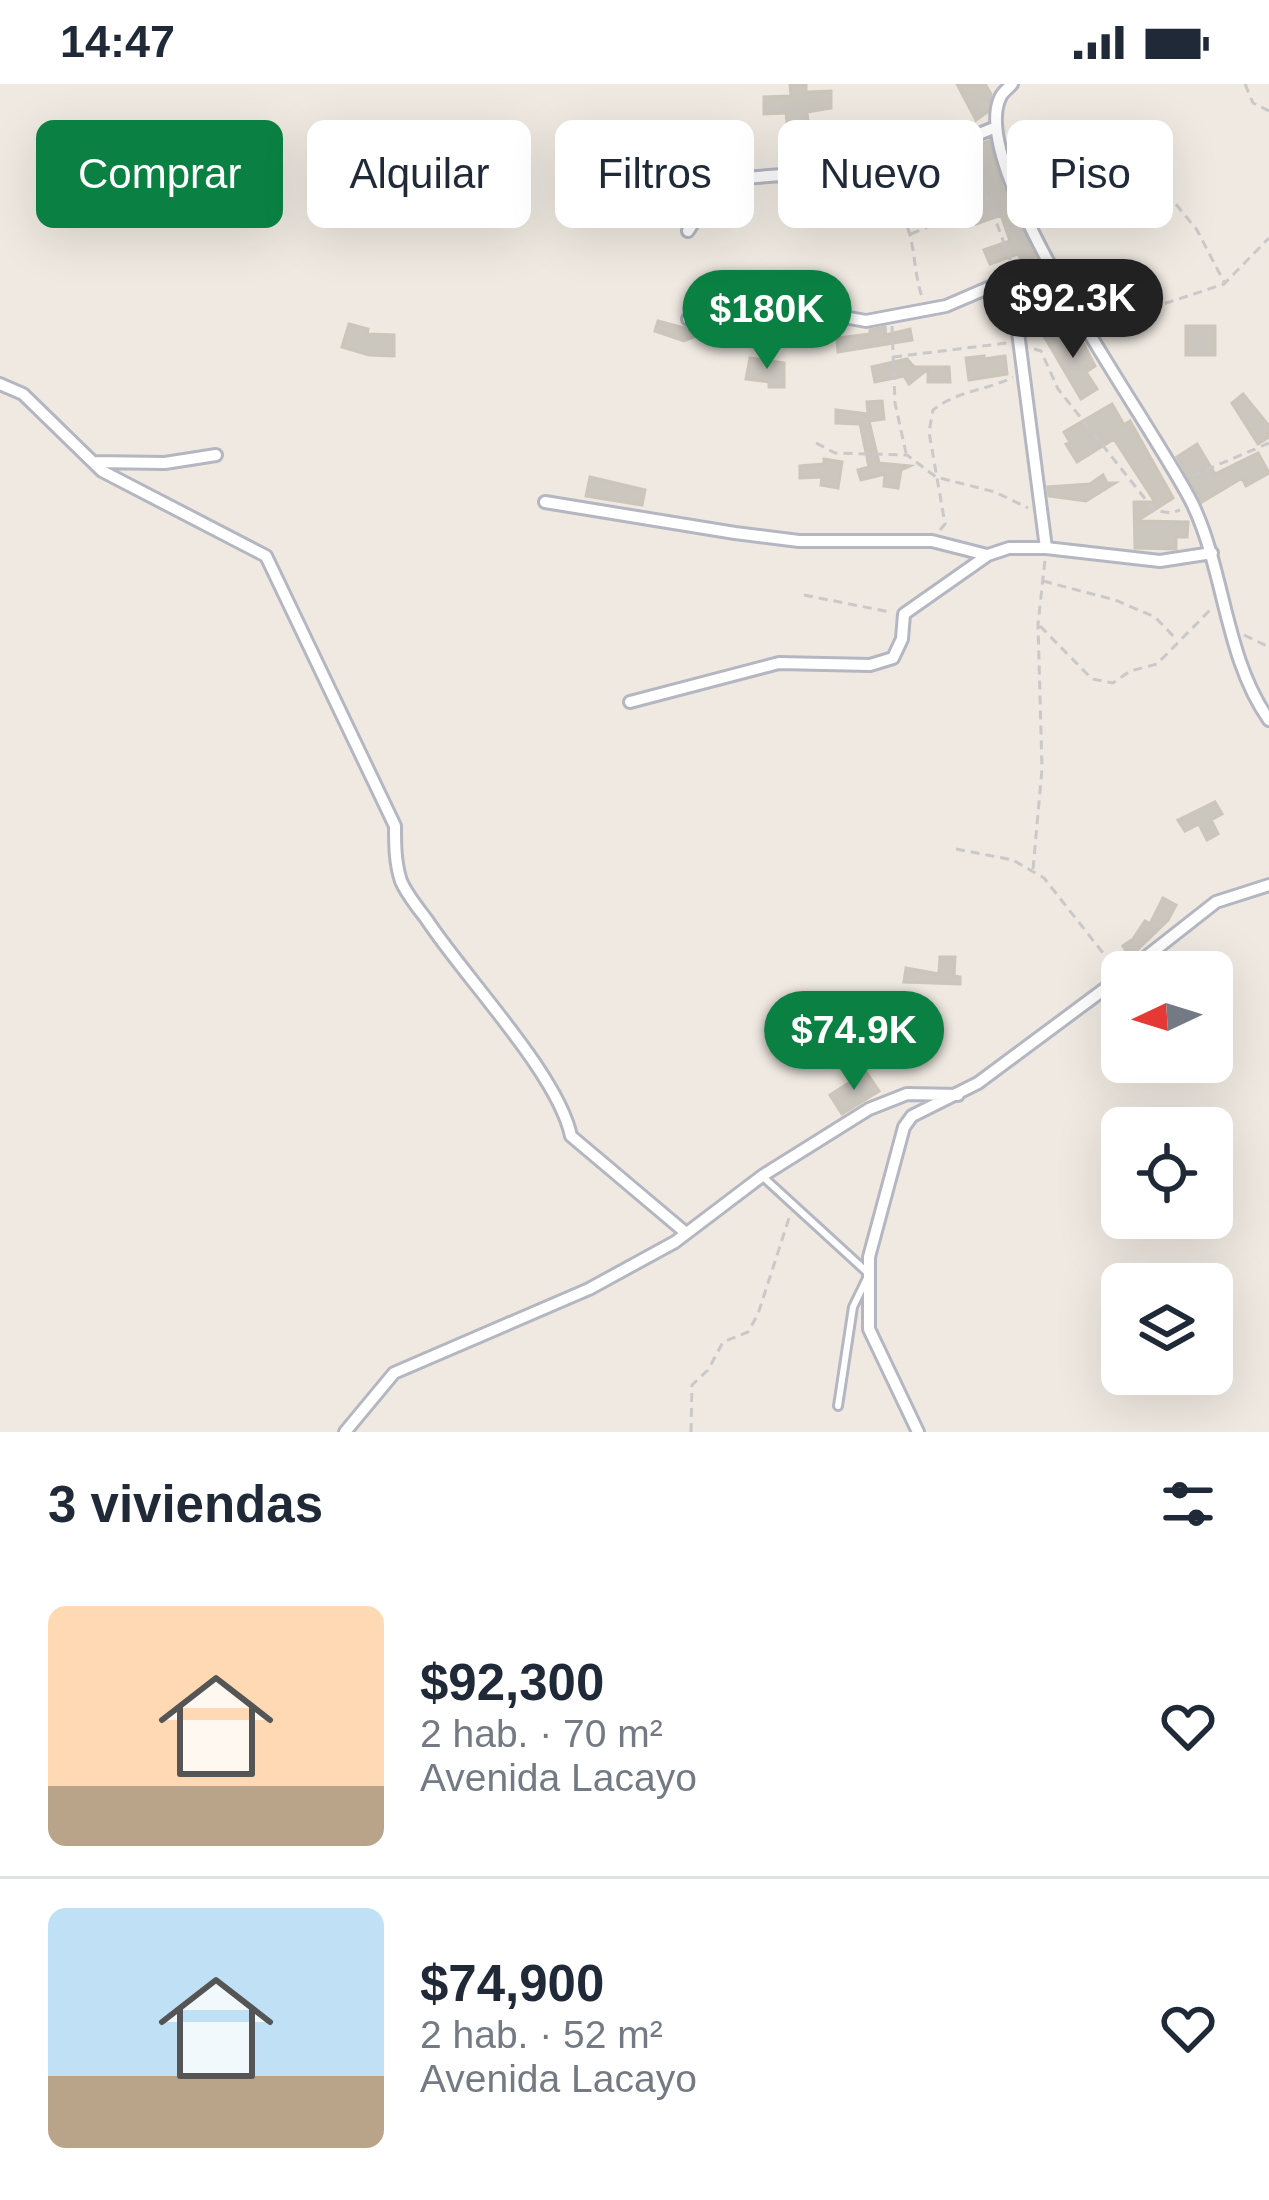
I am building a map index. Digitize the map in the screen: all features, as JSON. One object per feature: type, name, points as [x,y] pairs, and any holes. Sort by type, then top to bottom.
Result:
[{"type":"street","points":[[1012,84],[1000,98],[996,127],[1004,160],[1076,314],[1192,504],[1212,553],[1231,629],[1269,720]]},
{"type":"street","points":[[983,133],[996,127]]},
{"type":"street","points":[[688,231],[712,194],[731,178],[778,175]]},
{"type":"street","points":[[688,319],[788,307],[866,321],[946,306],[1048,262]]},
{"type":"street","points":[[1013,277],[1046,548]]},
{"type":"street","points":[[0,384],[23,394],[102,471],[266,556],[395,826],[402,884],[549,1083],[567,1115],[572,1136],[686,1233]]},
{"type":"street","points":[[93,462],[165,463],[216,455]]},
{"type":"street","points":[[545,502],[799,541],[932,541],[988,555]]},
{"type":"street","points":[[630,702],[779,663],[870,664],[893,658],[902,639],[904,614],[988,555],[1009,548],[1160,561],[1212,553]]},
{"type":"street","points":[[1154,951],[1216,902],[1269,885]]},
{"type":"street","points":[[918,1432],[868,1329],[869,1257],[904,1127],[913,1116],[958,1095],[1101,991]]},
{"type":"street","points":[[345,1432],[394,1373],[589,1288],[686,1233],[762,1176],[869,1109],[907,1094],[958,1095]]},
{"type":"lane","points":[[762,1176],[869,1274],[853,1307],[838,1406]]},
{"type":"path","points":[[1245,84],[1253,104],[1269,111]]},
{"type":"path","points":[[983,188],[1013,277]]},
{"type":"path","points":[[1173,201],[1197,230],[1224,284]]},
{"type":"path","points":[[907,228],[914,275],[926,310]]},
{"type":"path","points":[[910,234],[924,228]]},
{"type":"path","points":[[1076,314],[1098,308],[1142,311],[1224,284],[1269,238]]},
{"type":"path","points":[[891,316],[895,403],[907,454],[936,478],[995,492],[1042,512]]},
{"type":"path","points":[[893,357],[996,342],[1041,351],[1058,389],[1154,510],[1172,513],[1192,504]]},
{"type":"path","points":[[932,541],[945,524],[929,432],[934,410],[954,394],[992,388],[1022,373]]},
{"type":"path","points":[[816,443],[835,453],[907,454]]},
{"type":"path","points":[[1179,482],[1269,443]]},
{"type":"path","points":[[1033,869],[1042,769],[1038,624],[1046,548]]},
{"type":"path","points":[[1043,581],[1115,600],[1155,617],[1178,641]]},
{"type":"path","points":[[804,595],[904,614]]},
{"type":"path","points":[[1038,624],[1092,679],[1113,682],[1130,671],[1157,664],[1223,598]]},
{"type":"path","points":[[1231,629],[1269,647]]},
{"type":"path","points":[[956,850],[1013,860],[1033,869],[1103,951]]},
{"type":"path","points":[[691,1432],[692,1385],[708,1370],[723,1342],[748,1332],[793,1205]]},
{"type":"building","points":[[790,84],[806,84],[806,92],[831,91],[831,108],[807,112],[808,120],[787,120],[786,113],[764,114],[764,97],[791,96]]},
{"type":"building","points":[[957,84],[985,84],[991,94],[989,111],[976,120]]},
{"type":"building","points":[[989,141],[1007,197],[1007,228],[1022,228],[1035,257],[1022,263],[1018,254],[990,264],[984,250],[1010,241],[1001,215],[983,221],[983,143]]},
{"type":"building","points":[[1041,276],[1059,316],[1043,322],[1033,296],[1024,299],[1022,284]]},
{"type":"building","points":[[658,321],[688,329],[727,326],[725,338],[698,335],[684,341],[655,331]]},
{"type":"building","points":[[349,324],[368,329],[367,334],[394,335],[394,356],[342,347]]},
{"type":"building","points":[[1186,326],[1215,326],[1215,355],[1186,355]]},
{"type":"building","points":[[885,327],[886,335],[910,329],[912,340],[838,352],[837,338]]},
{"type":"building","points":[[1055,329],[1062,340],[1077,331],[1095,366],[1086,372],[1097,389],[1081,399],[1044,336]]},
{"type":"building","points":[[1005,356],[1007,374],[969,380],[966,358]]},
{"type":"building","points":[[750,358],[784,363],[784,387],[746,379]]},
{"type":"building","points":[[907,359],[914,367],[949,367],[950,382],[928,382],[928,369],[909,384],[904,376],[875,382],[872,367]]},
{"type":"building","points":[[1243,394],[1269,426],[1269,437],[1258,444],[1232,403]]},
{"type":"building","points":[[882,401],[884,419],[869,421],[879,463],[910,466],[901,470],[898,488],[884,486],[885,474],[861,480],[858,470],[869,467],[860,424],[836,423],[836,410],[868,414],[867,402]]},
{"type":"building","points":[[1112,404],[1124,425],[1130,421],[1173,498],[1137,521],[1188,522],[1187,537],[1176,537],[1176,549],[1135,548],[1134,502],[1155,502],[1114,439],[1077,462],[1066,444],[1070,442],[1064,432]]},
{"type":"building","points":[[1197,444],[1215,474],[1258,453],[1269,473],[1246,486],[1242,478],[1202,502],[1177,457]]},
{"type":"building","points":[[824,459],[842,462],[838,488],[821,485],[822,477],[800,478],[800,466],[824,464]]},
{"type":"building","points":[[1103,475],[1107,483],[1115,483],[1086,501],[1049,496],[1048,487],[1090,484]]},
{"type":"building","points":[[590,477],[645,490],[642,505],[586,496]]},
{"type":"building","points":[[1215,802],[1222,814],[1211,820],[1218,834],[1207,840],[1199,824],[1185,831],[1178,820]]},
{"type":"building","points":[[1163,898],[1176,905],[1168,920],[1136,951],[1126,951],[1123,946],[1145,921],[1150,924]]},
{"type":"building","points":[[940,957],[955,957],[954,976],[960,977],[960,984],[904,982],[906,968],[939,974]]},
{"type":"building","points":[[866,1072],[879,1091],[842,1114],[830,1095]]}]
